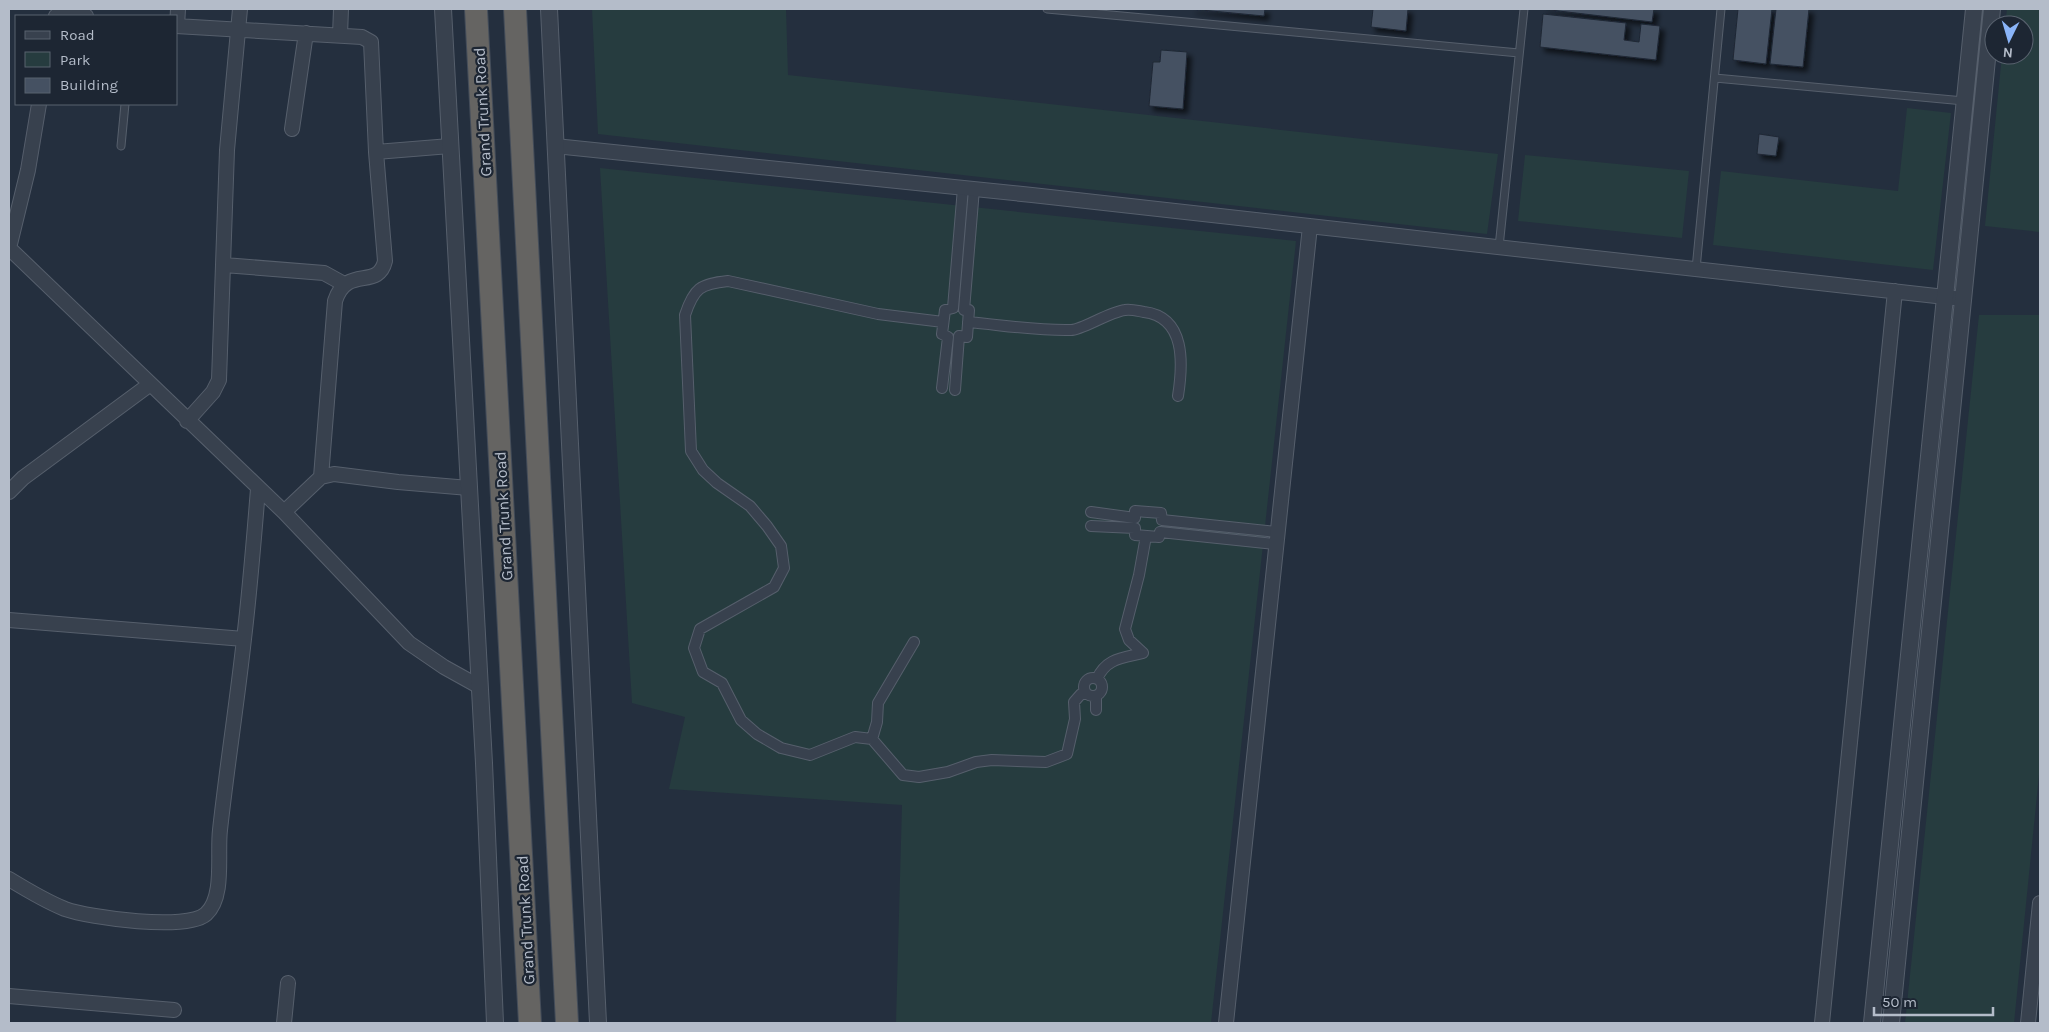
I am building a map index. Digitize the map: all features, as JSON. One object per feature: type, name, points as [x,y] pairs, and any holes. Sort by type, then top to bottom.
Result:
[{"type":"highway","name":"Grand Trunk Road","points":[[476,9],[530,1023]]},
{"type":"highway","points":[[515,9],[567,1023]]},
{"type":"street","points":[[187,421],[213,392],[219,380],[227,150],[240,9]]},
{"type":"street","points":[[340,35],[341,9]]},
{"type":"street","points":[[443,9],[480,686],[495,1023]]},
{"type":"street","points":[[549,9],[598,1023]]},
{"type":"street","points":[[1872,1023],[1974,9]]},
{"type":"street","points":[[1892,1023],[1992,9]]},
{"type":"street","points":[[62,15],[76,15]]},
{"type":"street","points":[[178,26],[340,35],[362,37],[371,42],[376,152],[385,261],[383,270],[378,275],[344,284],[338,291],[335,301],[321,477]]},
{"type":"street","points":[[292,129],[306,33]]},
{"type":"street","points":[[39,105],[28,170],[9,248],[187,421],[284,512],[408,643],[444,667],[480,686]]},
{"type":"street","points":[[376,152],[450,146]]},
{"type":"street","points":[[555,146],[969,188],[1963,299]]},
{"type":"street","points":[[942,388],[948,337],[942,334],[943,322],[945,310],[952,308],[969,188]]},
{"type":"street","points":[[955,390],[959,336],[966,337],[969,310],[964,310],[969,188]]},
{"type":"street","points":[[1226,1023],[1310,226]]},
{"type":"street","points":[[224,265],[324,273],[344,284]]},
{"type":"street","points":[[943,322],[859,311],[728,281],[706,283],[692,296],[685,315],[691,451],[703,470],[717,483],[750,506],[768,526],[781,546],[784,568],[774,587],[700,629],[694,648],[703,672],[722,684],[741,720],[758,734],[781,748],[810,755],[855,737],[872,740],[903,774],[919,777],[948,772],[992,760],[1046,762],[1066,754],[1075,718],[1074,702],[1081,694],[1090,695],[1102,689],[1101,683],[1097,679],[1090,678],[1085,682],[1083,688],[1090,695],[1096,710]]},
{"type":"street","points":[[1822,1023],[1895,291]]},
{"type":"street","points":[[968,322],[1074,330],[1095,319],[1126,309],[1153,313],[1173,328],[1180,351],[1182,369],[1178,396]]},
{"type":"street","points":[[9,492],[23,478],[149,384]]},
{"type":"street","points":[[284,512],[321,477],[346,474],[398,482],[469,488]]},
{"type":"street","points":[[9,879],[38,897],[67,910],[101,917],[147,922],[196,920],[207,914],[216,899],[219,837],[244,639],[258,488]]},
{"type":"street","points":[[1091,512],[1136,518],[1135,511],[1161,513],[1162,520],[1276,538]]},
{"type":"street","points":[[1091,526],[1135,528],[1135,535],[1146,536],[1159,536],[1160,532],[1276,538]]},
{"type":"street","points":[[1097,679],[1102,668],[1116,659],[1143,654],[1129,640],[1125,629],[1139,575],[1146,536]]},
{"type":"street","points":[[9,620],[244,639]]},
{"type":"street","points":[[872,740],[877,722],[878,703],[914,642]]},
{"type":"street","points":[[2028,1023],[2040,903]]},
{"type":"street","points":[[284,1023],[288,983]]},
{"type":"street","points":[[9,996],[174,1010]]},
{"type":"lane","points":[[1047,9],[1108,12],[1519,53]]},
{"type":"lane","points":[[1499,247],[1524,9]]},
{"type":"lane","points":[[1696,269],[1721,9]]},
{"type":"lane","points":[[1715,78],[1964,101]]},
{"type":"lane","points":[[121,146],[125,105]]},
{"type":"green space","points":[[592,9],[786,9],[788,75],[1498,154],[1487,234],[598,134]]},
{"type":"green space","points":[[2007,9],[2040,9],[2040,232],[1985,226],[2001,65],[2034,65],[2034,15],[2006,15]]},
{"type":"green space","points":[[1907,108],[1951,113],[1933,270],[1713,245],[1721,171],[1898,191]]},
{"type":"green space","points":[[1525,155],[1689,171],[1682,238],[1518,221]]},
{"type":"green space","points":[[600,168],[1296,241],[1211,1023],[896,1023],[902,805],[669,789],[685,717],[632,703]]},
{"type":"green space","points":[[1979,315],[2040,315],[2040,765],[2014,1023],[1905,1023]]},
{"type":"building","points":[[1191,9],[1265,9],[1264,16]]},
{"type":"building","points":[[1373,9],[1408,9],[1406,31],[1371,27]]},
{"type":"building","points":[[1542,9],[1654,9],[1652,22]]},
{"type":"building","points":[[1738,9],[1772,9],[1766,64],[1733,60]]},
{"type":"building","points":[[1776,9],[1809,9],[1803,67],[1770,64]]},
{"type":"building","points":[[1543,14],[1626,23],[1624,40],[1639,42],[1641,24],[1660,26],[1656,60],[1540,47]]},
{"type":"building","points":[[1161,50],[1187,52],[1183,109],[1149,106],[1153,62],[1160,62]]},
{"type":"building","points":[[1759,134],[1779,137],[1776,156],[1757,154]]}]
